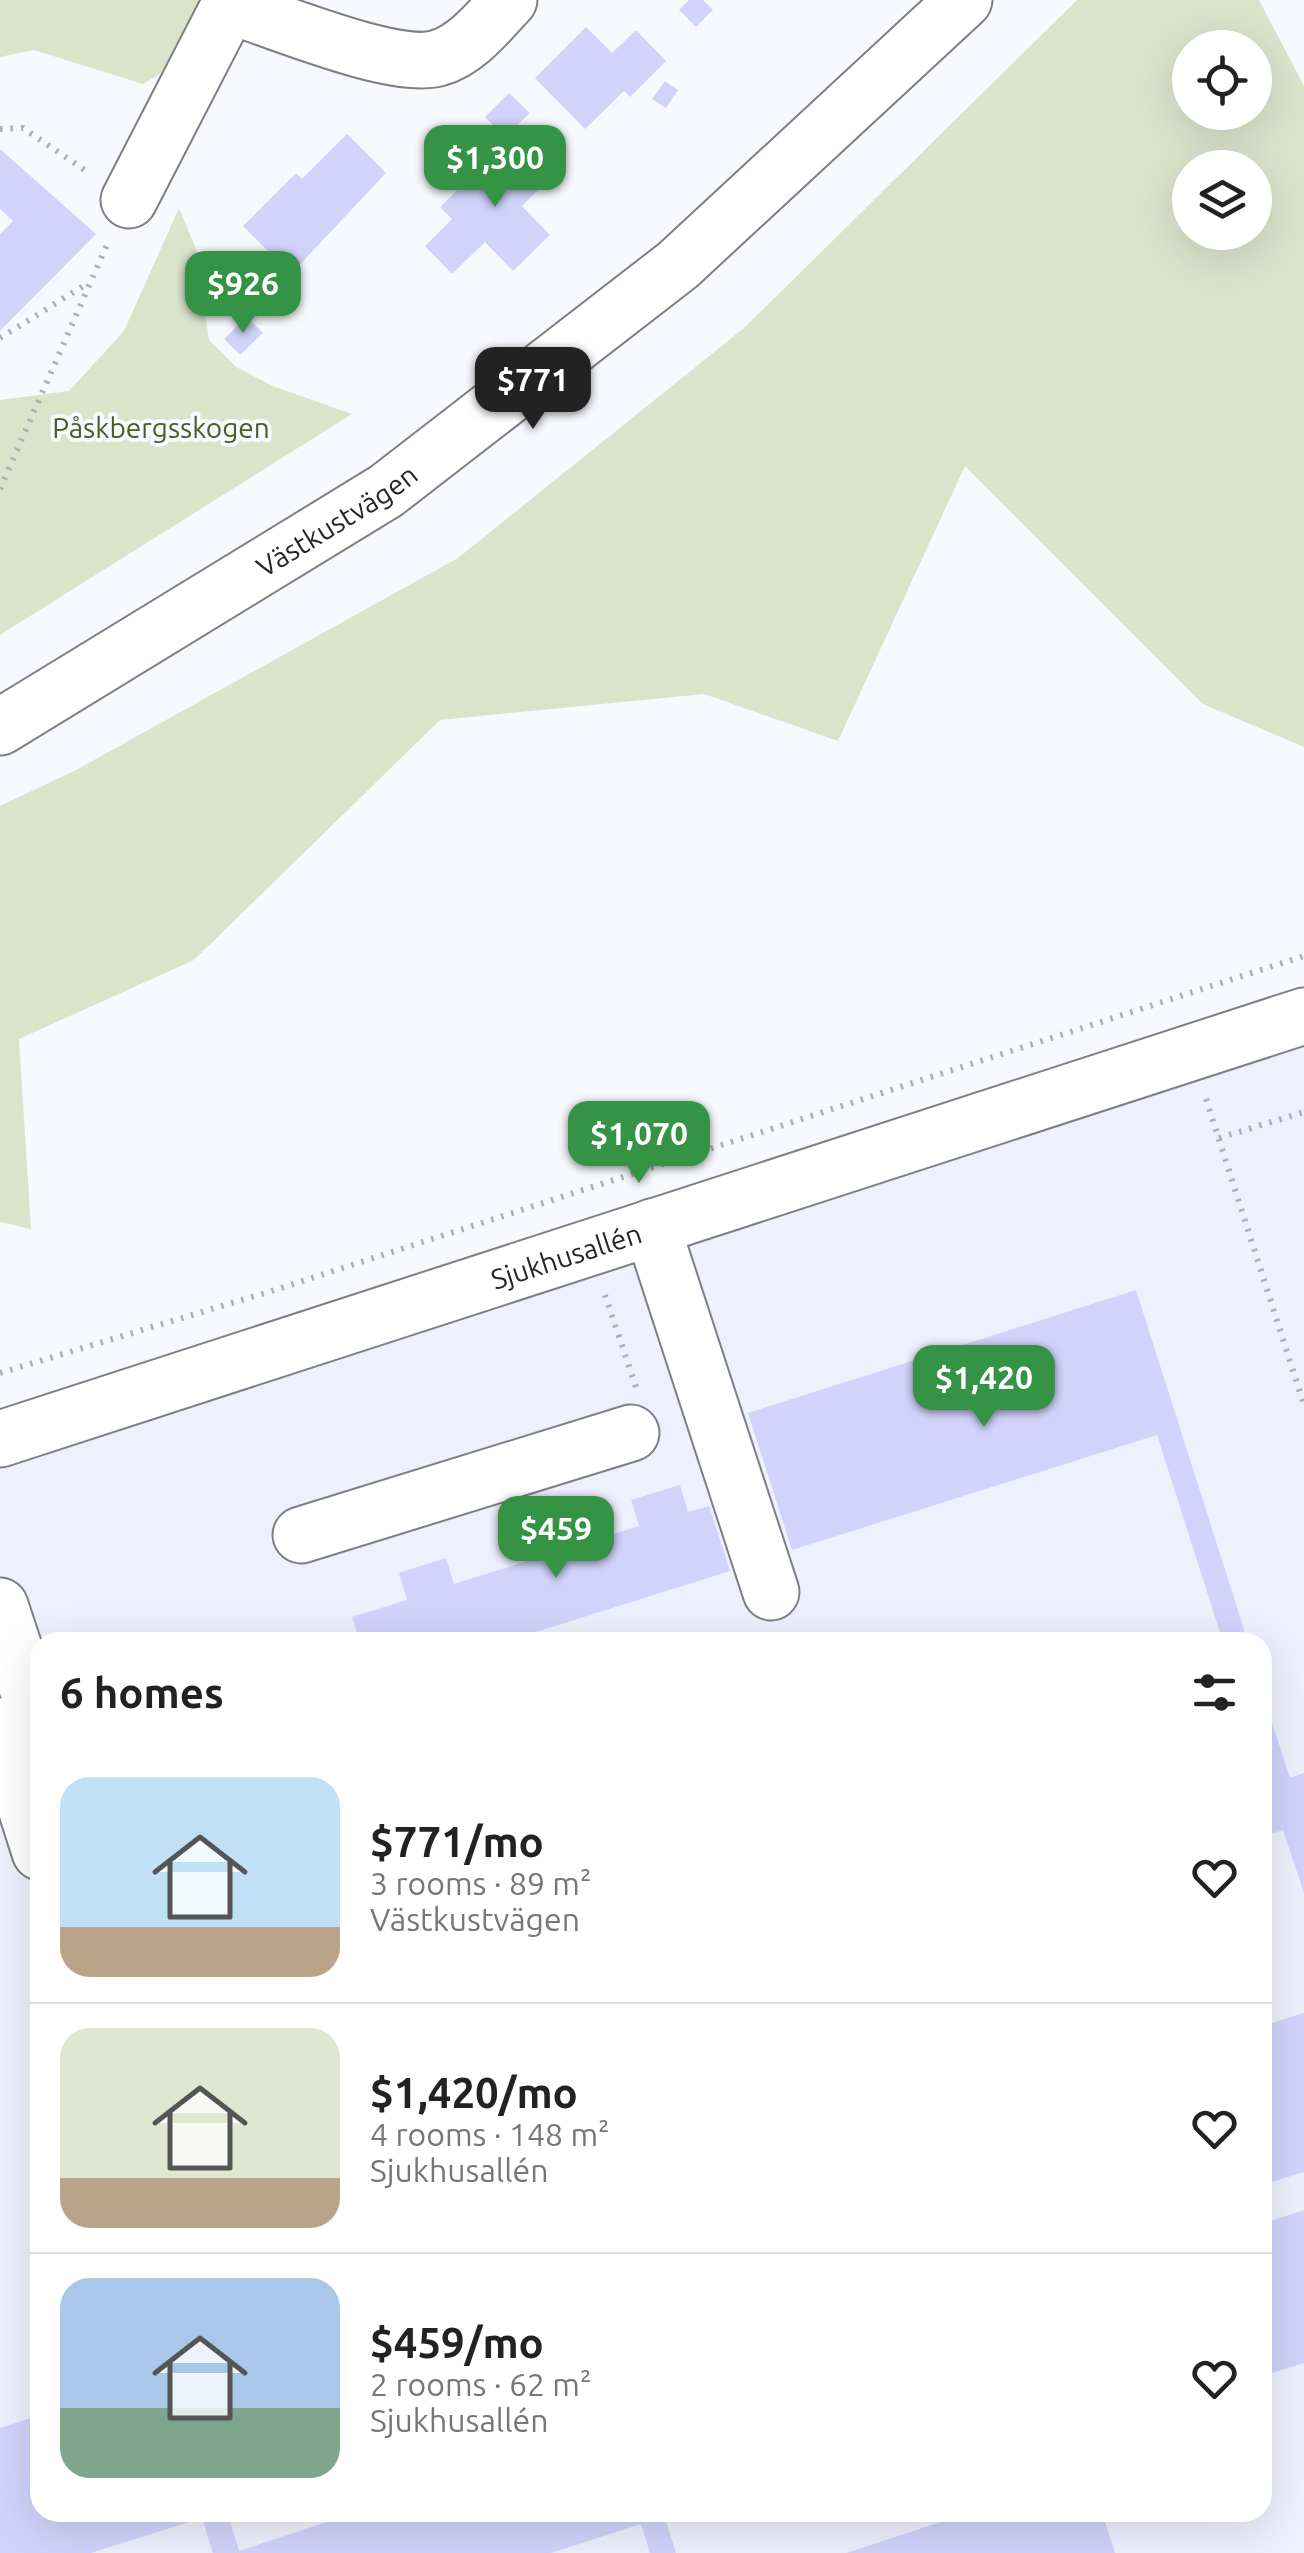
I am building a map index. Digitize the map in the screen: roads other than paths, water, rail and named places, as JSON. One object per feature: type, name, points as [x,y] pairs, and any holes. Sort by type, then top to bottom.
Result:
[{"type":"street","points":[[129,200],[232,3],[410,63],[441,58],[472,38],[509,0]]},
{"type":"street","name":"Västkustvägen","points":[[0,727],[386,491],[678,265],[964,0]]},
{"type":"street","name":"Sjukhusallén","points":[[0,1439],[1304,1016]]},
{"type":"street","points":[[652,1227],[771,1592]]},
{"type":"street","points":[[301,1536],[631,1433]]},
{"type":"street","points":[[0,1606],[30,1697]]},
{"type":"street","points":[[0,1726],[30,1820]]},
{"type":"park label","name":"Påskbergsskogen","points":[[161,427]]}]
